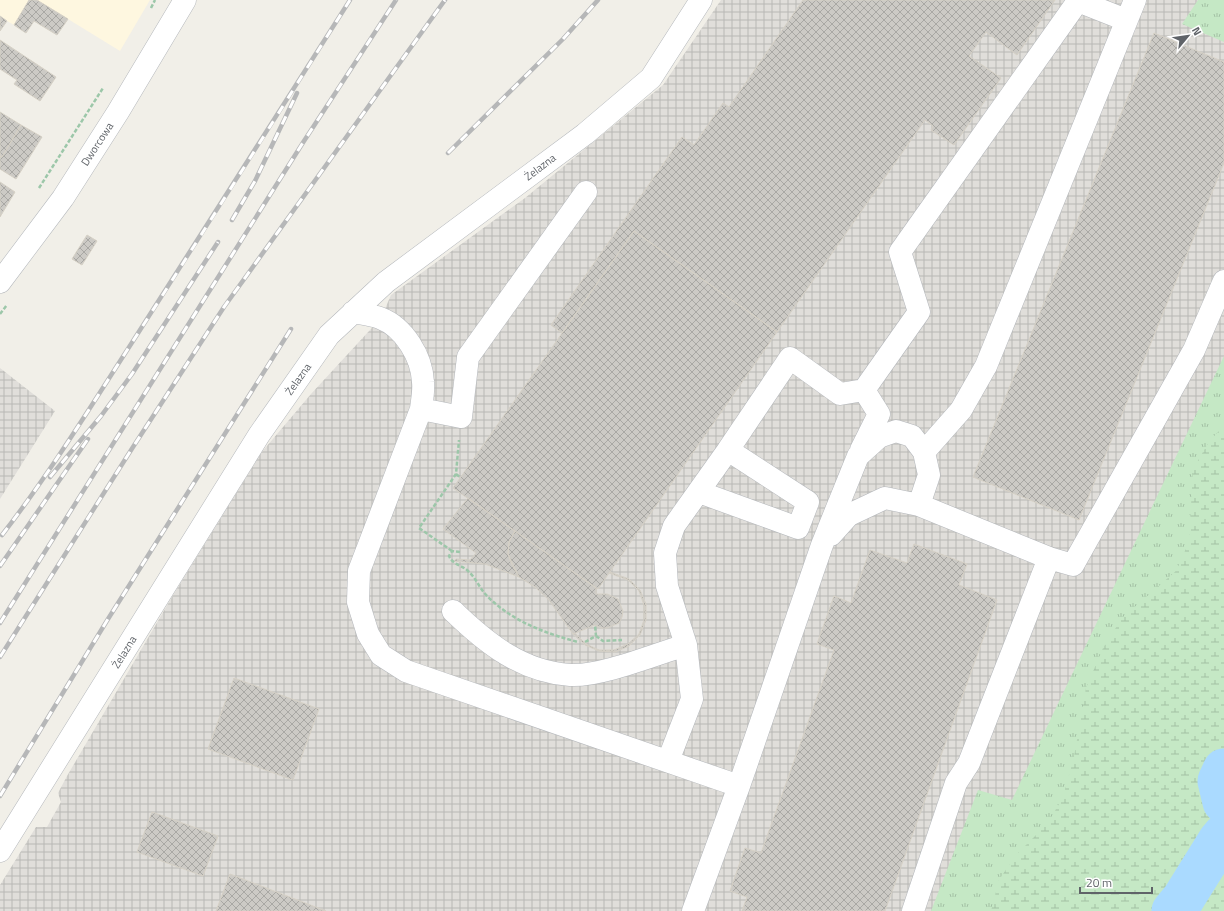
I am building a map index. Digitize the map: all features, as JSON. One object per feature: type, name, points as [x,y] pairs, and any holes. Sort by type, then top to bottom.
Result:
[{"type":"street","name":"Dworcowa","points":[[0,282],[63,198],[118,112],[185,0]]},
{"type":"street","name":"Żelazna","points":[[0,851],[259,435],[329,335],[386,282],[585,134],[651,78],[700,0]]},
{"type":"street","points":[[924,452],[960,410],[986,366],[1135,0]]},
{"type":"street","points":[[668,761],[692,699],[686,645],[667,586],[665,553],[674,526],[728,450],[790,358],[840,394],[864,390],[919,312],[900,252],[1078,1],[1126,20]]},
{"type":"street","points":[[422,409],[461,417],[468,357],[586,192]]},
{"type":"street","points":[[822,544],[849,515],[885,498],[920,505],[1049,558],[1072,565],[1194,350],[1224,281]]},
{"type":"street","points":[[353,312],[381,318],[403,335],[416,352],[423,381],[422,409],[359,571],[358,602],[368,634],[381,655],[406,671],[738,786]]},
{"type":"street","points":[[693,911],[822,544],[858,456],[878,414],[864,390]]},
{"type":"street","points":[[858,456],[880,437],[896,431],[912,436],[924,452],[929,475],[920,505]]},
{"type":"street","points":[[698,492],[798,528],[808,502],[728,450]]},
{"type":"street","points":[[913,911],[956,783],[969,763],[1049,558]]},
{"type":"street","points":[[453,611],[476,634],[506,655],[538,669],[571,675],[605,670],[686,645]]},
{"type":"path","points":[[148,12],[155,0]]},
{"type":"path","points":[[36,193],[107,82]]},
{"type":"path","points":[[460,552],[452,551],[419,528],[456,474],[461,417]]},
{"type":"path","points":[[456,474],[460,477]]},
{"type":"path","points":[[452,551],[449,556],[452,561],[468,571],[486,595],[502,609],[538,629],[578,642]]},
{"type":"path","points":[[595,625],[596,636],[603,641],[623,640],[625,642]]},
{"type":"path","points":[[585,642],[596,636]]},
{"type":"shaded area","points":[[0,0],[29,0],[14,25],[7,21],[0,31]]},
{"type":"shaded area","points":[[37,0],[150,0],[120,51]]},
{"type":"shaded area","points":[[721,0],[1224,0],[1224,911],[0,911],[0,885],[36,827],[47,827],[61,802],[58,793],[67,776],[172,597],[261,453],[311,394],[381,318],[391,295],[525,198],[663,85]]},
{"type":"shaded area","points":[[0,368],[55,411],[0,499]]},
{"type":"green space","points":[[1198,0],[1224,0],[1224,42],[1182,24]]},
{"type":"green space","points":[[1224,356],[1224,911],[931,911],[978,790],[1012,800]]},
{"type":"green space","points":[[1224,426],[1224,911],[991,911],[999,880],[1015,856],[1048,823],[1063,797],[1074,757],[1086,688],[1103,648],[1122,618],[1176,571],[1189,542],[1193,469],[1210,440]]},
{"type":"building","points":[[29,0],[37,0],[68,19],[57,35],[34,21],[26,33],[14,25]]},
{"type":"building","points":[[803,0],[1055,0],[1017,55],[986,32],[969,56],[1001,78],[954,145],[931,130],[933,126],[925,120],[777,332],[634,231],[562,333],[551,325],[682,137],[694,145],[723,103],[729,107]]},
{"type":"building","points":[[0,16],[7,21],[0,31]]},
{"type":"building","points":[[1154,33],[1224,62],[1224,163],[1079,520],[973,477]]},
{"type":"building","points":[[0,40],[56,77],[40,101],[14,84],[17,80],[0,69]]},
{"type":"building","points":[[0,112],[21,125],[2,157],[0,156]]},
{"type":"building","points":[[21,125],[42,137],[16,179],[0,169],[0,156],[2,157]]},
{"type":"building","points":[[0,182],[15,192],[0,217]]},
{"type":"building","points":[[634,231],[777,332],[598,589],[453,488]]},
{"type":"building","points":[[87,235],[97,241],[82,265],[72,259]]},
{"type":"building","points":[[468,498],[515,531],[509,542],[508,554],[519,577],[485,564],[454,561],[456,559],[470,560],[476,553],[443,529]]},
{"type":"building","points":[[515,531],[596,588],[596,594],[607,594],[618,599],[623,611],[619,623],[607,628],[601,628],[595,625],[573,634],[549,600],[535,587],[519,577],[512,565],[508,554],[509,542]]},
{"type":"building","points":[[914,544],[967,564],[959,585],[997,600],[885,911],[742,911],[747,897],[730,891],[745,848],[761,853],[834,650],[817,644],[834,596],[851,603],[870,550],[907,563]]},
{"type":"building","points":[[610,572],[629,579],[640,590],[646,604],[646,620],[640,635],[629,646],[615,652],[599,651],[585,645],[573,634],[575,633],[586,644],[599,650],[614,650],[628,644],[639,634],[644,620],[644,605],[639,591],[628,580],[609,573]]},
{"type":"building","points":[[234,678],[319,709],[293,780],[208,749]]},
{"type":"building","points":[[152,812],[218,836],[203,876],[137,852]]},
{"type":"building","points":[[230,874],[326,911],[216,911]]},
{"type":"waterway","points":[[1224,770],[1219,781],[1224,802]]},
{"type":"waterway","points":[[1173,911],[1183,899],[1224,835]]},
{"type":"railway","points":[[2,535],[37,488],[86,415],[350,0]]},
{"type":"railway","points":[[0,623],[304,141],[396,0]]},
{"type":"railway","points":[[0,657],[224,307],[445,0]]},
{"type":"railway","points":[[448,153],[563,39],[598,0]]},
{"type":"railway","points":[[232,220],[255,181],[297,93]]},
{"type":"railway","points":[[50,477],[101,416],[132,374],[218,242]]},
{"type":"railway","points":[[0,796],[108,619],[291,329]]},
{"type":"railway","points":[[0,566],[88,439]]}]
